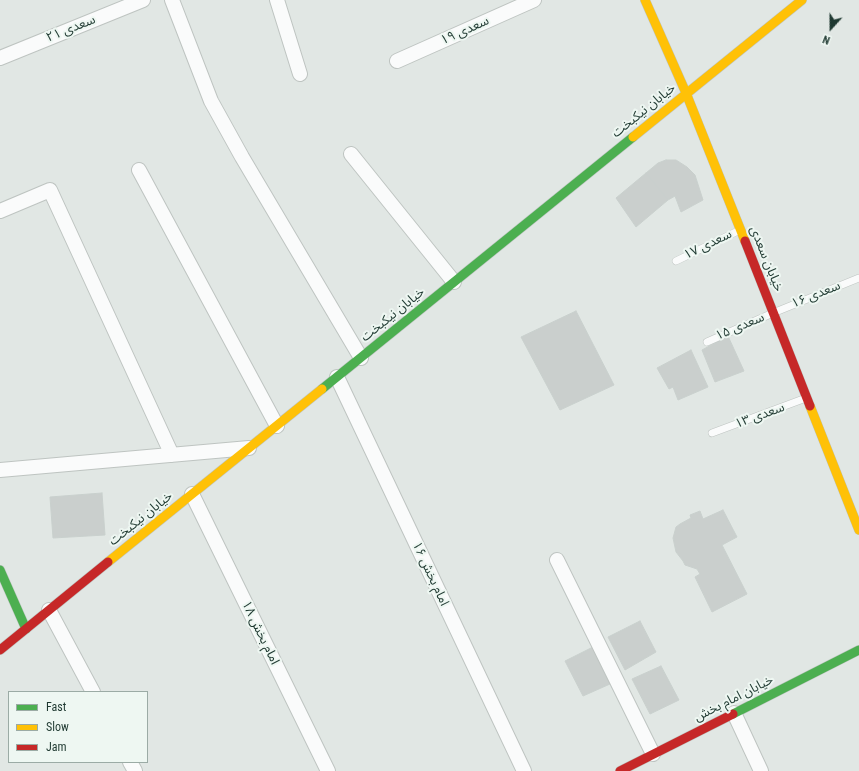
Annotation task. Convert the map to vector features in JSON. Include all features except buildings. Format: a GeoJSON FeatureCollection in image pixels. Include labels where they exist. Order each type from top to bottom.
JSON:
{"type":"FeatureCollection","features":[{"type":"Feature","properties":{"kind":"street","name":"سعدی ۲۱"},"geometry":{"type":"LineString","coordinates":[[0,58],[143,0]]}},
{"type":"Feature","properties":{"kind":"street"},"geometry":{"type":"LineString","coordinates":[[172,0],[211,101],[242,157],[361,358]]}},
{"type":"Feature","properties":{"kind":"street"},"geometry":{"type":"LineString","coordinates":[[277,0],[300,74]]}},
{"type":"Feature","properties":{"kind":"street","name":"سعدی ۱۹"},"geometry":{"type":"LineString","coordinates":[[397,62],[534,0]]}},
{"type":"Feature","properties":{"kind":"street","name":"خیابان سعدی"},"geometry":{"type":"LineString","coordinates":[[645,0],[686,93],[859,530]]}},
{"type":"Feature","properties":{"kind":"street","name":"خیابان نیکبخت"},"geometry":{"type":"LineString","coordinates":[[0,650],[802,0]]}},
{"type":"Feature","properties":{"kind":"street"},"geometry":{"type":"LineString","coordinates":[[351,154],[454,282]]}},
{"type":"Feature","properties":{"kind":"street"},"geometry":{"type":"LineString","coordinates":[[139,170],[277,426]]}},
{"type":"Feature","properties":{"kind":"street"},"geometry":{"type":"LineString","coordinates":[[0,211],[50,190],[172,455]]}},
{"type":"Feature","properties":{"kind":"street","name":"امام بخش ۱۶"},"geometry":{"type":"LineString","coordinates":[[337,377],[524,771]]}},
{"type":"Feature","properties":{"kind":"street"},"geometry":{"type":"LineString","coordinates":[[0,470],[249,448]]}},
{"type":"Feature","properties":{"kind":"street","name":"امام بخش ۱۸"},"geometry":{"type":"LineString","coordinates":[[192,494],[328,771]]}},
{"type":"Feature","properties":{"kind":"street"},"geometry":{"type":"LineString","coordinates":[[557,560],[653,754]]}},
{"type":"Feature","properties":{"kind":"street"},"geometry":{"type":"LineString","coordinates":[[0,570],[26,629]]}},
{"type":"Feature","properties":{"kind":"street"},"geometry":{"type":"LineString","coordinates":[[49,610],[92,691]]}},
{"type":"Feature","properties":{"kind":"street","name":"خیابان امام بخش"},"geometry":{"type":"LineString","coordinates":[[620,771],[859,650]]}},
{"type":"Feature","properties":{"kind":"street"},"geometry":{"type":"LineString","coordinates":[[734,713],[762,771]]}},
{"type":"Feature","properties":{"kind":"lane","name":"سعدی ۱۷"},"geometry":{"type":"LineString","coordinates":[[676,261],[740,230]]}},
{"type":"Feature","properties":{"kind":"lane","name":"سعدی ۱۶"},"geometry":{"type":"LineString","coordinates":[[773,313],[859,278]]}},
{"type":"Feature","properties":{"kind":"lane","name":"سعدی ۱۵"},"geometry":{"type":"LineString","coordinates":[[707,342],[773,313]]}},
{"type":"Feature","properties":{"kind":"lane","name":"سعدی ۱۳"},"geometry":{"type":"LineString","coordinates":[[712,433],[807,398]]}},
{"type":"Feature","properties":{"kind":"traffic: fast"},"geometry":{"type":"LineString","coordinates":[[322,389],[633,137]]}},
{"type":"Feature","properties":{"kind":"traffic: fast"},"geometry":{"type":"LineString","coordinates":[[0,570],[26,629]]}},
{"type":"Feature","properties":{"kind":"traffic: fast"},"geometry":{"type":"LineString","coordinates":[[733,714],[859,650]]}},
{"type":"Feature","properties":{"kind":"traffic: slow"},"geometry":{"type":"LineString","coordinates":[[645,0],[686,93],[745,241]]}},
{"type":"Feature","properties":{"kind":"traffic: slow"},"geometry":{"type":"LineString","coordinates":[[633,137],[802,0]]}},
{"type":"Feature","properties":{"kind":"traffic: slow"},"geometry":{"type":"LineString","coordinates":[[108,562],[322,389]]}},
{"type":"Feature","properties":{"kind":"traffic: slow"},"geometry":{"type":"LineString","coordinates":[[810,406],[859,530]]}},
{"type":"Feature","properties":{"kind":"traffic: jam"},"geometry":{"type":"LineString","coordinates":[[745,241],[810,406]]}},
{"type":"Feature","properties":{"kind":"traffic: jam"},"geometry":{"type":"LineString","coordinates":[[0,650],[108,562]]}},
{"type":"Feature","properties":{"kind":"traffic: jam"},"geometry":{"type":"LineString","coordinates":[[620,771],[733,714]]}}]}
